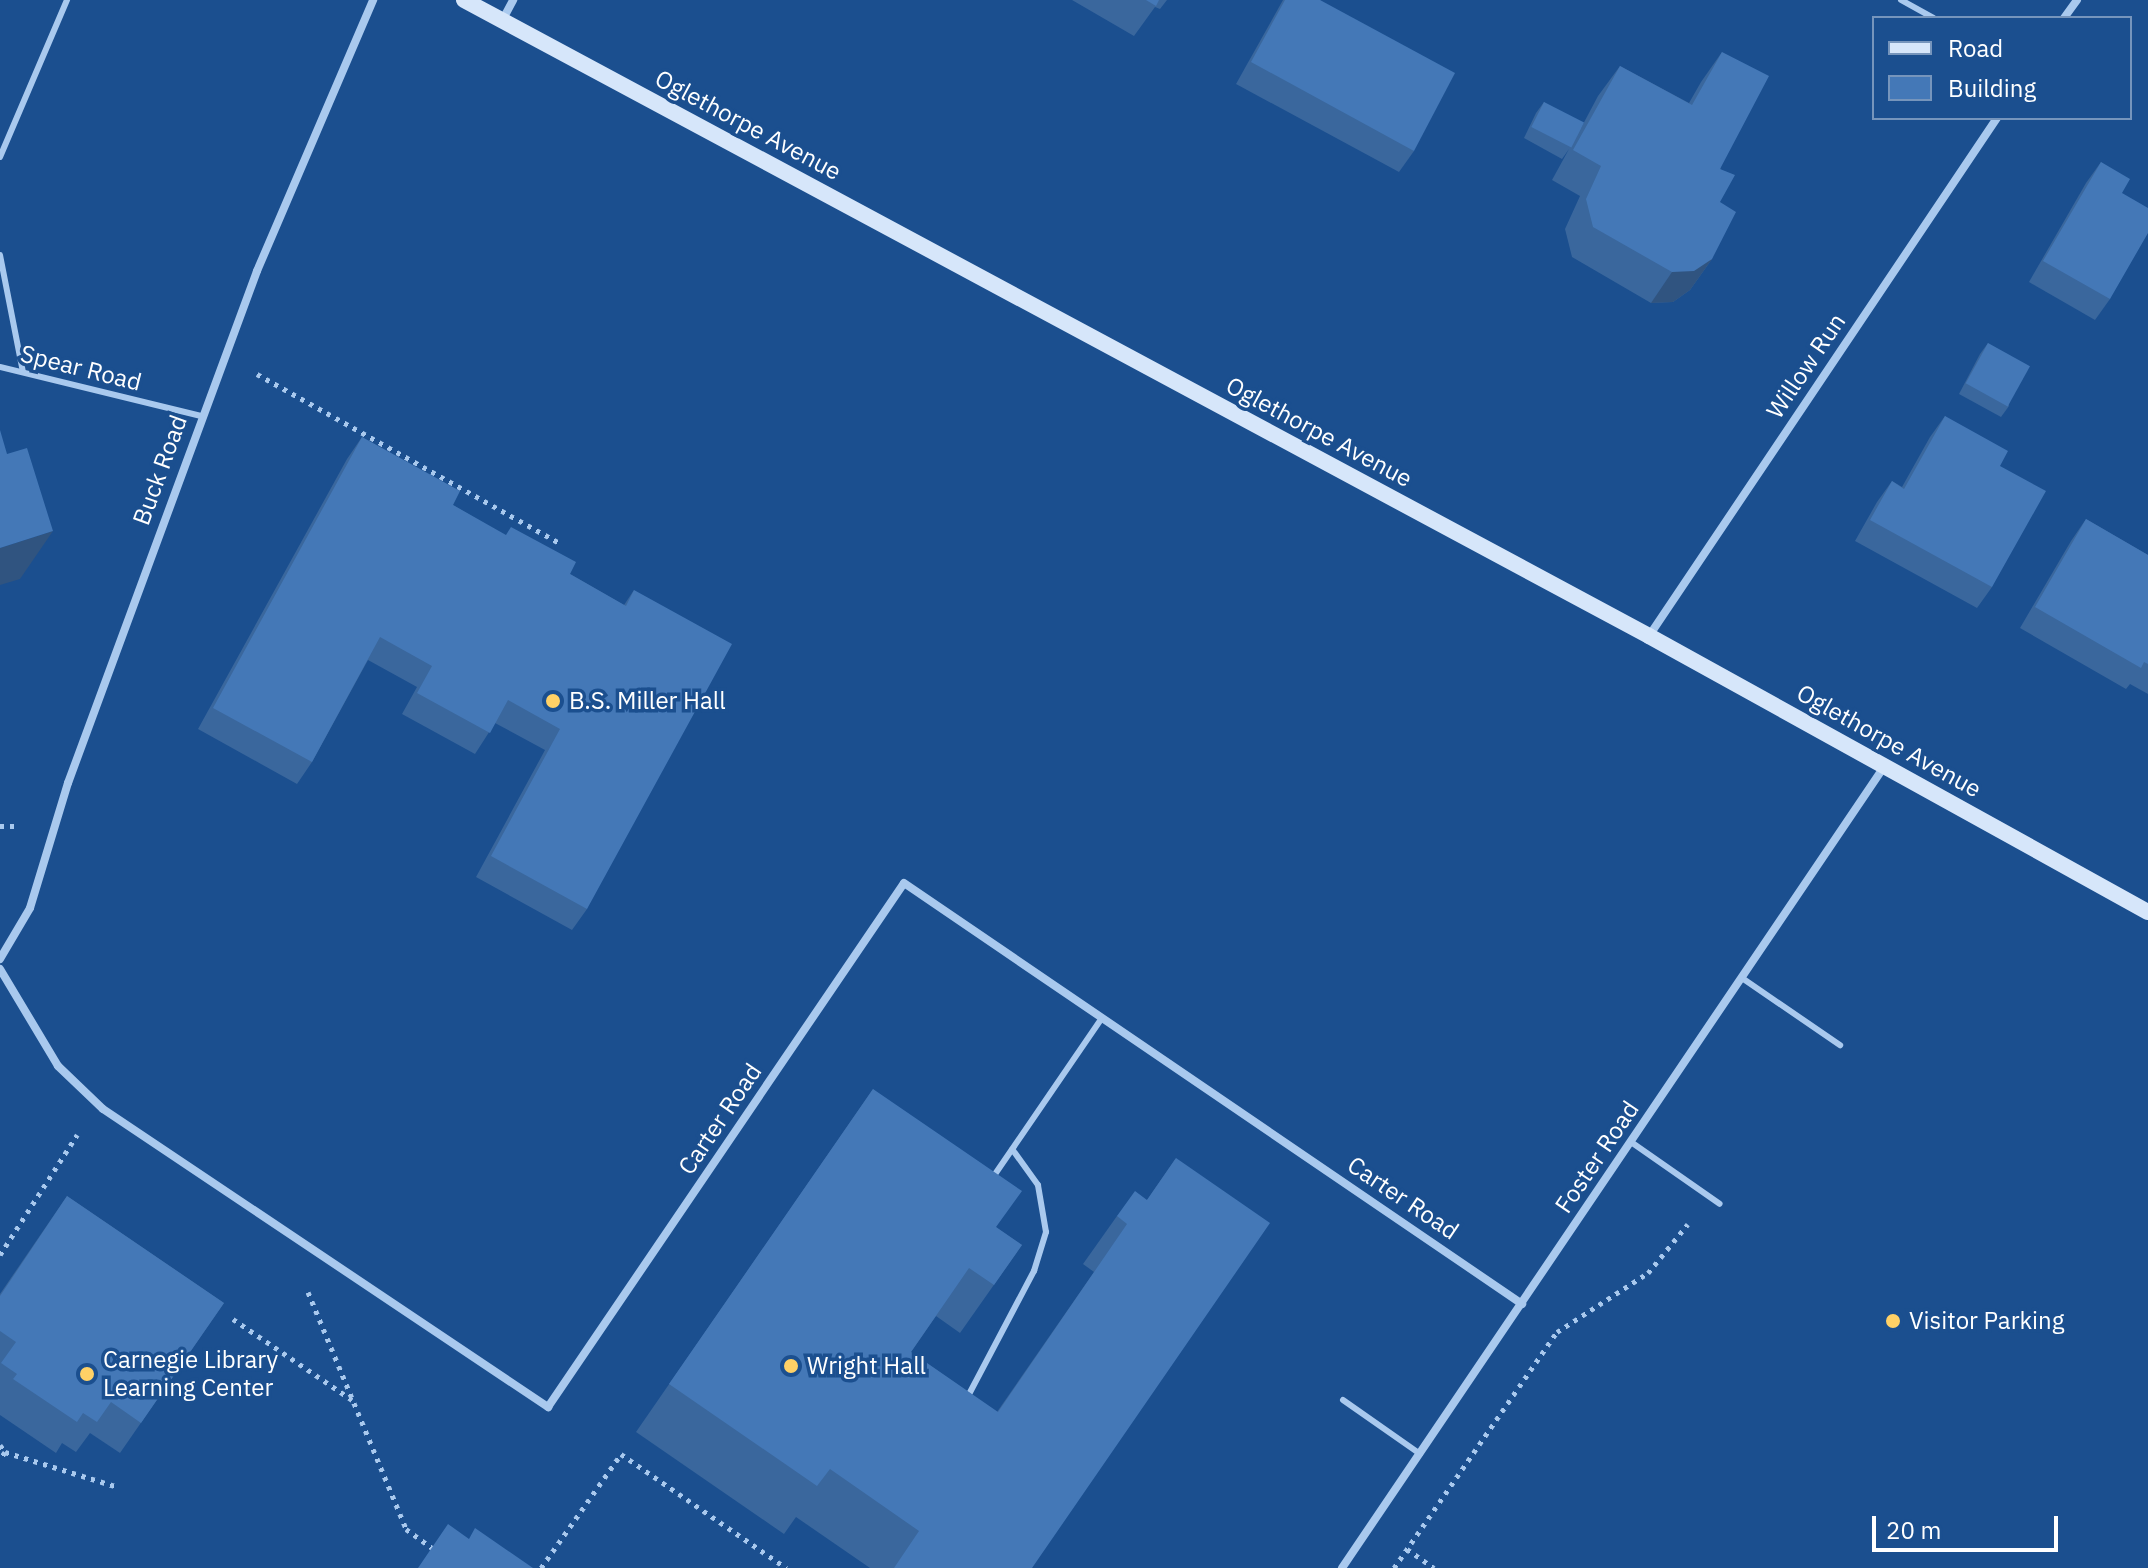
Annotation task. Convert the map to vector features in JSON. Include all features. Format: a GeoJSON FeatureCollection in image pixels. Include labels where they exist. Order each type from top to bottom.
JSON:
{"type":"FeatureCollection","features":[{"type":"Feature","properties":{"kind":"main road","name":"Oglethorpe Avenue"},"geometry":{"type":"LineString","coordinates":[[464,0],[1649,636],[2148,912]]}},
{"type":"Feature","properties":{"kind":"street","name":"Buck Road"},"geometry":{"type":"LineString","coordinates":[[0,959],[30,908],[68,783],[201,416],[373,0]]}},
{"type":"Feature","properties":{"kind":"street"},"geometry":{"type":"LineString","coordinates":[[502,21],[513,0]]}},
{"type":"Feature","properties":{"kind":"street","name":"Willow Run"},"geometry":{"type":"LineString","coordinates":[[1649,636],[1996,120]]}},
{"type":"Feature","properties":{"kind":"street","name":"Foster Road"},"geometry":{"type":"LineString","coordinates":[[1342,1568],[1884,767]]}},
{"type":"Feature","properties":{"kind":"street","name":"Carter Road"},"geometry":{"type":"LineString","coordinates":[[0,969],[58,1066],[103,1109],[548,1407],[904,883],[1522,1304]]}},
{"type":"Feature","properties":{"kind":"lane"},"geometry":{"type":"LineString","coordinates":[[0,157],[67,0]]}},
{"type":"Feature","properties":{"kind":"lane"},"geometry":{"type":"LineString","coordinates":[[1901,0],[1929,16]]}},
{"type":"Feature","properties":{"kind":"lane"},"geometry":{"type":"LineString","coordinates":[[0,255],[23,372]]}},
{"type":"Feature","properties":{"kind":"lane","name":"Spear Road"},"geometry":{"type":"LineString","coordinates":[[0,367],[201,416]]}},
{"type":"Feature","properties":{"kind":"lane"},"geometry":{"type":"LineString","coordinates":[[1742,978],[1840,1045]]}},
{"type":"Feature","properties":{"kind":"lane"},"geometry":{"type":"LineString","coordinates":[[987,1186],[1102,1018]]}},
{"type":"Feature","properties":{"kind":"lane"},"geometry":{"type":"LineString","coordinates":[[1631,1142],[1720,1204]]}},
{"type":"Feature","properties":{"kind":"lane"},"geometry":{"type":"LineString","coordinates":[[964,1404],[1044,1241],[1046,1214],[1038,1185],[1012,1149]]}},
{"type":"Feature","properties":{"kind":"lane"},"geometry":{"type":"LineString","coordinates":[[1343,1400],[1420,1454]]}},
{"type":"Feature","properties":{"kind":"path"},"geometry":{"type":"LineString","coordinates":[[259,376],[560,543]]}},
{"type":"Feature","properties":{"kind":"path"},"geometry":{"type":"LineString","coordinates":[[0,826],[18,826]]}},
{"type":"Feature","properties":{"kind":"path"},"geometry":{"type":"LineString","coordinates":[[0,1255],[79,1132]]}},
{"type":"Feature","properties":{"kind":"path"},"geometry":{"type":"LineString","coordinates":[[1394,1568],[1557,1332],[1648,1273],[1688,1225]]}},
{"type":"Feature","properties":{"kind":"path"},"geometry":{"type":"LineString","coordinates":[[304,1243],[296,1261],[406,1529],[449,1560]]}},
{"type":"Feature","properties":{"kind":"path"},"geometry":{"type":"LineString","coordinates":[[233,1319],[352,1401]]}},
{"type":"Feature","properties":{"kind":"path"},"geometry":{"type":"LineString","coordinates":[[0,1445],[5,1452],[115,1486]]}},
{"type":"Feature","properties":{"kind":"path"},"geometry":{"type":"LineString","coordinates":[[0,1459],[5,1452]]}},
{"type":"Feature","properties":{"kind":"path"},"geometry":{"type":"LineString","coordinates":[[541,1568],[621,1454],[786,1568]]}},
{"type":"Feature","properties":{"kind":"path"},"geometry":{"type":"LineString","coordinates":[[1407,1549],[1434,1568]]}},
{"type":"Feature","properties":{"kind":"building"},"geometry":{"type":"Polygon","coordinates":[[[1285,0],[1320,0],[1455,73],[1414,151],[1251,62],[1285,0]]]}},
{"type":"Feature","properties":{"kind":"building"},"geometry":{"type":"Polygon","coordinates":[[[1722,52],[1769,76],[1720,169],[1735,175],[1720,202],[1736,212],[1712,259],[1694,271],[1672,272],[1593,227],[1586,199],[1601,166],[1573,150],[1620,66],[1692,105],[1722,52]]]}},
{"type":"Feature","properties":{"kind":"building"},"geometry":{"type":"Polygon","coordinates":[[[1544,102],[1584,122],[1571,147],[1531,127],[1544,102]]]}},
{"type":"Feature","properties":{"kind":"building"},"geometry":{"type":"Polygon","coordinates":[[[2101,162],[2130,179],[2122,193],[2148,208],[2148,233],[2110,299],[2043,261],[2101,162]]]}},
{"type":"Feature","properties":{"kind":"building"},"geometry":{"type":"Polygon","coordinates":[[[1988,343],[2030,366],[2008,407],[1966,383],[1988,343]]]}},
{"type":"Feature","properties":{"kind":"building"},"geometry":{"type":"Polygon","coordinates":[[[1945,416],[2008,451],[2000,466],[2046,491],[1992,587],[1870,520],[1892,481],[1904,489],[1945,416]]]}},
{"type":"Feature","properties":{"kind":"building"},"geometry":{"type":"Polygon","coordinates":[[[0,430],[7,454],[27,448],[53,531],[0,548],[0,430]]]}},
{"type":"Feature","properties":{"kind":"building","name":"B.S. Miller Hall"},"geometry":{"type":"Polygon","coordinates":[[[362,437],[460,491],[453,505],[506,535],[511,527],[576,562],[570,574],[626,606],[634,590],[732,644],[587,909],[491,856],[560,729],[508,700],[490,733],[417,693],[432,666],[380,637],[312,762],[213,708],[362,437]]]}},
{"type":"Feature","properties":{"kind":"building"},"geometry":{"type":"Polygon","coordinates":[[[2086,519],[2148,555],[2148,664],[2144,662],[2141,668],[2035,607],[2086,519]]]}},
{"type":"Feature","properties":{"kind":"building","name":"Wright Hall"},"geometry":{"type":"Polygon","coordinates":[[[873,1089],[1022,1191],[996,1227],[1022,1245],[994,1285],[969,1268],[911,1352],[998,1412],[1127,1224],[1117,1216],[1135,1191],[1147,1200],[1176,1158],[1270,1223],[1032,1568],[894,1568],[919,1531],[830,1469],[817,1486],[669,1384],[873,1089]]]}},
{"type":"Feature","properties":{"kind":"building","name":"Carnegie Library Learning Center"},"geometry":{"type":"Polygon","coordinates":[[[67,1196],[224,1303],[141,1423],[111,1402],[97,1422],[83,1413],[77,1422],[13,1379],[17,1374],[1,1363],[16,1342],[0,1331],[0,1296],[67,1196]]]}},
{"type":"Feature","properties":{"kind":"building"},"geometry":{"type":"Polygon","coordinates":[[[448,1524],[469,1539],[475,1528],[533,1568],[418,1568],[448,1524]]]}},
{"type":"Feature","properties":{"kind":"place","name":"B.S. Miller Hall"},"geometry":{"type":"Point","coordinates":[553,701]}},
{"type":"Feature","properties":{"kind":"place","name":"Visitor Parking"},"geometry":{"type":"Point","coordinates":[1893,1321]}},
{"type":"Feature","properties":{"kind":"place","name":"Wright Hall"},"geometry":{"type":"Point","coordinates":[791,1366]}},
{"type":"Feature","properties":{"kind":"place","name":"Carnegie Library Learning Center"},"geometry":{"type":"Point","coordinates":[87,1374]}}]}
